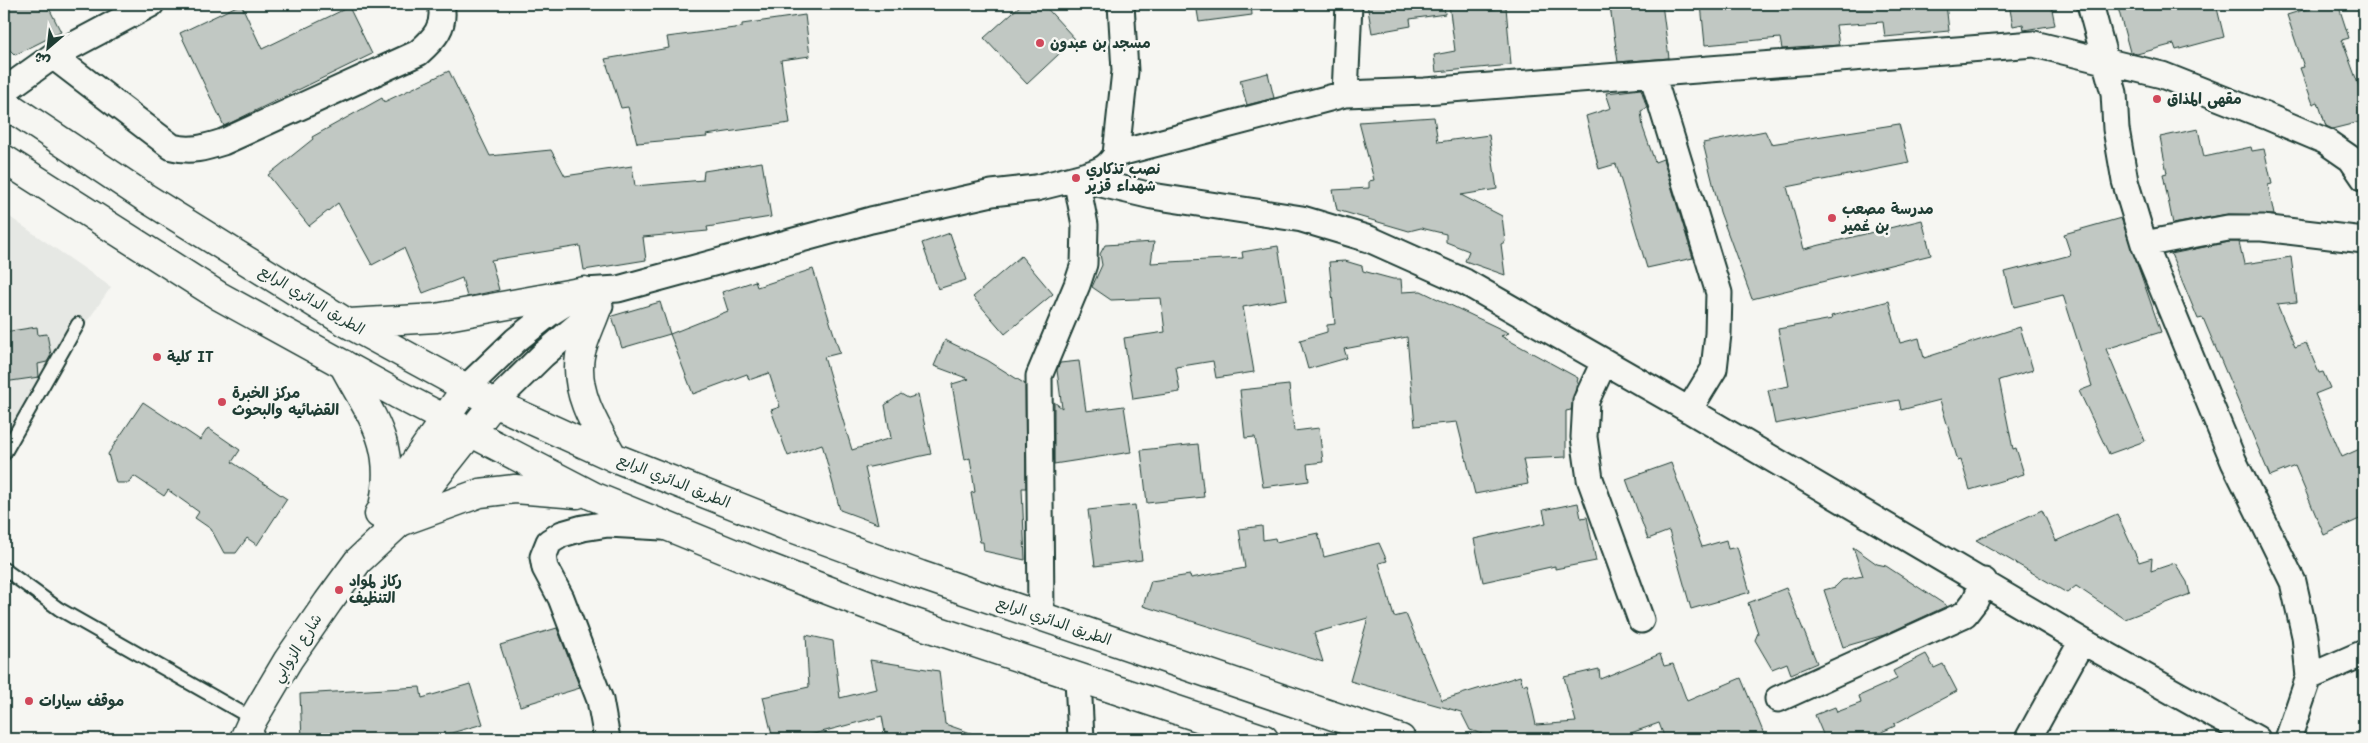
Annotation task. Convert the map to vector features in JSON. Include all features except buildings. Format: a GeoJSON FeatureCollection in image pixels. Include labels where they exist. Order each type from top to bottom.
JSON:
{"type":"FeatureCollection","features":[{"type":"Feature","properties":{"kind":"main road","name":"الطريق الدائري الرابع"},"geometry":{"type":"LineString","coordinates":[[4,103],[146,198],[347,323],[494,403],[613,457],[784,525],[1041,616],[1401,739]]}},
{"type":"Feature","properties":{"kind":"main road"},"geometry":{"type":"LineString","coordinates":[[4,159],[219,296],[446,420],[592,496],[906,620],[1078,679],[1264,739]]}},
{"type":"Feature","properties":{"kind":"main road"},"geometry":{"type":"LineString","coordinates":[[347,323],[436,318],[591,299],[580,356],[580,388],[593,422],[613,457]]}},
{"type":"Feature","properties":{"kind":"main road"},"geometry":{"type":"LineString","coordinates":[[343,364],[381,432],[387,467],[391,514]]}},
{"type":"Feature","properties":{"kind":"main road"},"geometry":{"type":"LineString","coordinates":[[391,514],[466,388]]}},
{"type":"Feature","properties":{"kind":"main road"},"geometry":{"type":"LineString","coordinates":[[391,514],[472,433],[494,403]]}},
{"type":"Feature","properties":{"kind":"main road"},"geometry":{"type":"LineString","coordinates":[[391,514],[480,493],[515,489],[592,496]]}},
{"type":"Feature","properties":{"kind":"main road","name":"شارع الزوابي"},"geometry":{"type":"LineString","coordinates":[[248,729],[288,660],[391,514]]}},
{"type":"Feature","properties":{"kind":"street"},"geometry":{"type":"LineString","coordinates":[[4,91],[53,56],[151,4]]}},
{"type":"Feature","properties":{"kind":"street"},"geometry":{"type":"LineString","coordinates":[[53,56],[172,147],[184,150],[200,150],[223,142],[418,53],[433,40],[442,26],[441,4]]}},
{"type":"Feature","properties":{"kind":"street"},"geometry":{"type":"LineString","coordinates":[[466,388],[516,340],[550,312],[618,289],[871,220],[992,193],[1036,188],[1102,171],[1111,163],[1116,154],[1125,71],[1121,4]]}},
{"type":"Feature","properties":{"kind":"street"},"geometry":{"type":"LineString","coordinates":[[1345,94],[1349,4]]}},
{"type":"Feature","properties":{"kind":"street"},"geometry":{"type":"LineString","coordinates":[[2090,4],[2114,93],[2116,129],[2126,182],[2144,244],[2234,462],[2293,582],[2305,636],[2309,677],[2288,739]]}},
{"type":"Feature","properties":{"kind":"street"},"geometry":{"type":"LineString","coordinates":[[1116,154],[1345,94],[1424,91],[1652,74],[1754,64],[1851,59],[2034,44],[2162,75],[2325,141],[2351,159],[2364,178]]}},
{"type":"Feature","properties":{"kind":"street"},"geometry":{"type":"LineString","coordinates":[[1652,74],[1719,293],[1718,334],[1714,369],[1689,410]]}},
{"type":"Feature","properties":{"kind":"street"},"geometry":{"type":"LineString","coordinates":[[1076,178],[1152,196],[1302,219],[1369,239],[1465,282],[1689,410],[2082,641],[2258,739]]}},
{"type":"Feature","properties":{"kind":"street"},"geometry":{"type":"LineString","coordinates":[[1041,616],[1039,376],[1084,264],[1085,225],[1076,178]]}},
{"type":"Feature","properties":{"kind":"street"},"geometry":{"type":"LineString","coordinates":[[2144,244],[2228,228],[2262,228],[2364,240]]}},
{"type":"Feature","properties":{"kind":"street"},"geometry":{"type":"LineString","coordinates":[[494,403],[543,354],[591,299]]}},
{"type":"Feature","properties":{"kind":"street"},"geometry":{"type":"LineString","coordinates":[[1604,362],[1586,400],[1584,437],[1590,478],[1641,620]]}},
{"type":"Feature","properties":{"kind":"street"},"geometry":{"type":"LineString","coordinates":[[607,739],[600,700],[561,598],[545,568],[543,557],[549,542],[562,534],[583,528],[608,524],[667,527]]}},
{"type":"Feature","properties":{"kind":"street"},"geometry":{"type":"LineString","coordinates":[[1778,699],[1965,614],[1975,601],[1984,582]]}},
{"type":"Feature","properties":{"kind":"street"},"geometry":{"type":"LineString","coordinates":[[2028,739],[2082,641]]}},
{"type":"Feature","properties":{"kind":"street"},"geometry":{"type":"LineString","coordinates":[[2309,677],[2364,653]]}},
{"type":"Feature","properties":{"kind":"street"},"geometry":{"type":"LineString","coordinates":[[1078,679],[1081,739]]}},
{"type":"Feature","properties":{"kind":"lane"},"geometry":{"type":"LineString","coordinates":[[4,454],[78,324]]}},
{"type":"Feature","properties":{"kind":"lane"},"geometry":{"type":"LineString","coordinates":[[4,569],[59,609],[248,729]]}},
{"type":"Feature","properties":{"kind":"shaded area"},"geometry":{"type":"Polygon","coordinates":[[[4,213],[111,287],[4,442],[4,213]]]}},
{"type":"Feature","properties":{"kind":"place","name":"مسجد بن عبدون"},"geometry":{"type":"Point","coordinates":[1040,43]}},
{"type":"Feature","properties":{"kind":"place","name":"مقهى المذاق"},"geometry":{"type":"Point","coordinates":[2157,99]}},
{"type":"Feature","properties":{"kind":"place","name":"نصب تذكاري شهداء قزير"},"geometry":{"type":"Point","coordinates":[1076,178]}},
{"type":"Feature","properties":{"kind":"place","name":"مدرسة مصعب بن عُمير"},"geometry":{"type":"Point","coordinates":[1832,218]}},
{"type":"Feature","properties":{"kind":"place","name":"كلية IT"},"geometry":{"type":"Point","coordinates":[157,357]}},
{"type":"Feature","properties":{"kind":"place","name":"مركز الخبرة القضائيه والبحوث"},"geometry":{"type":"Point","coordinates":[222,402]}},
{"type":"Feature","properties":{"kind":"place","name":"ركاز لمواد التنظيف"},"geometry":{"type":"Point","coordinates":[339,590]}},
{"type":"Feature","properties":{"kind":"place","name":"موقف سيارات"},"geometry":{"type":"Point","coordinates":[29,701]}}]}
